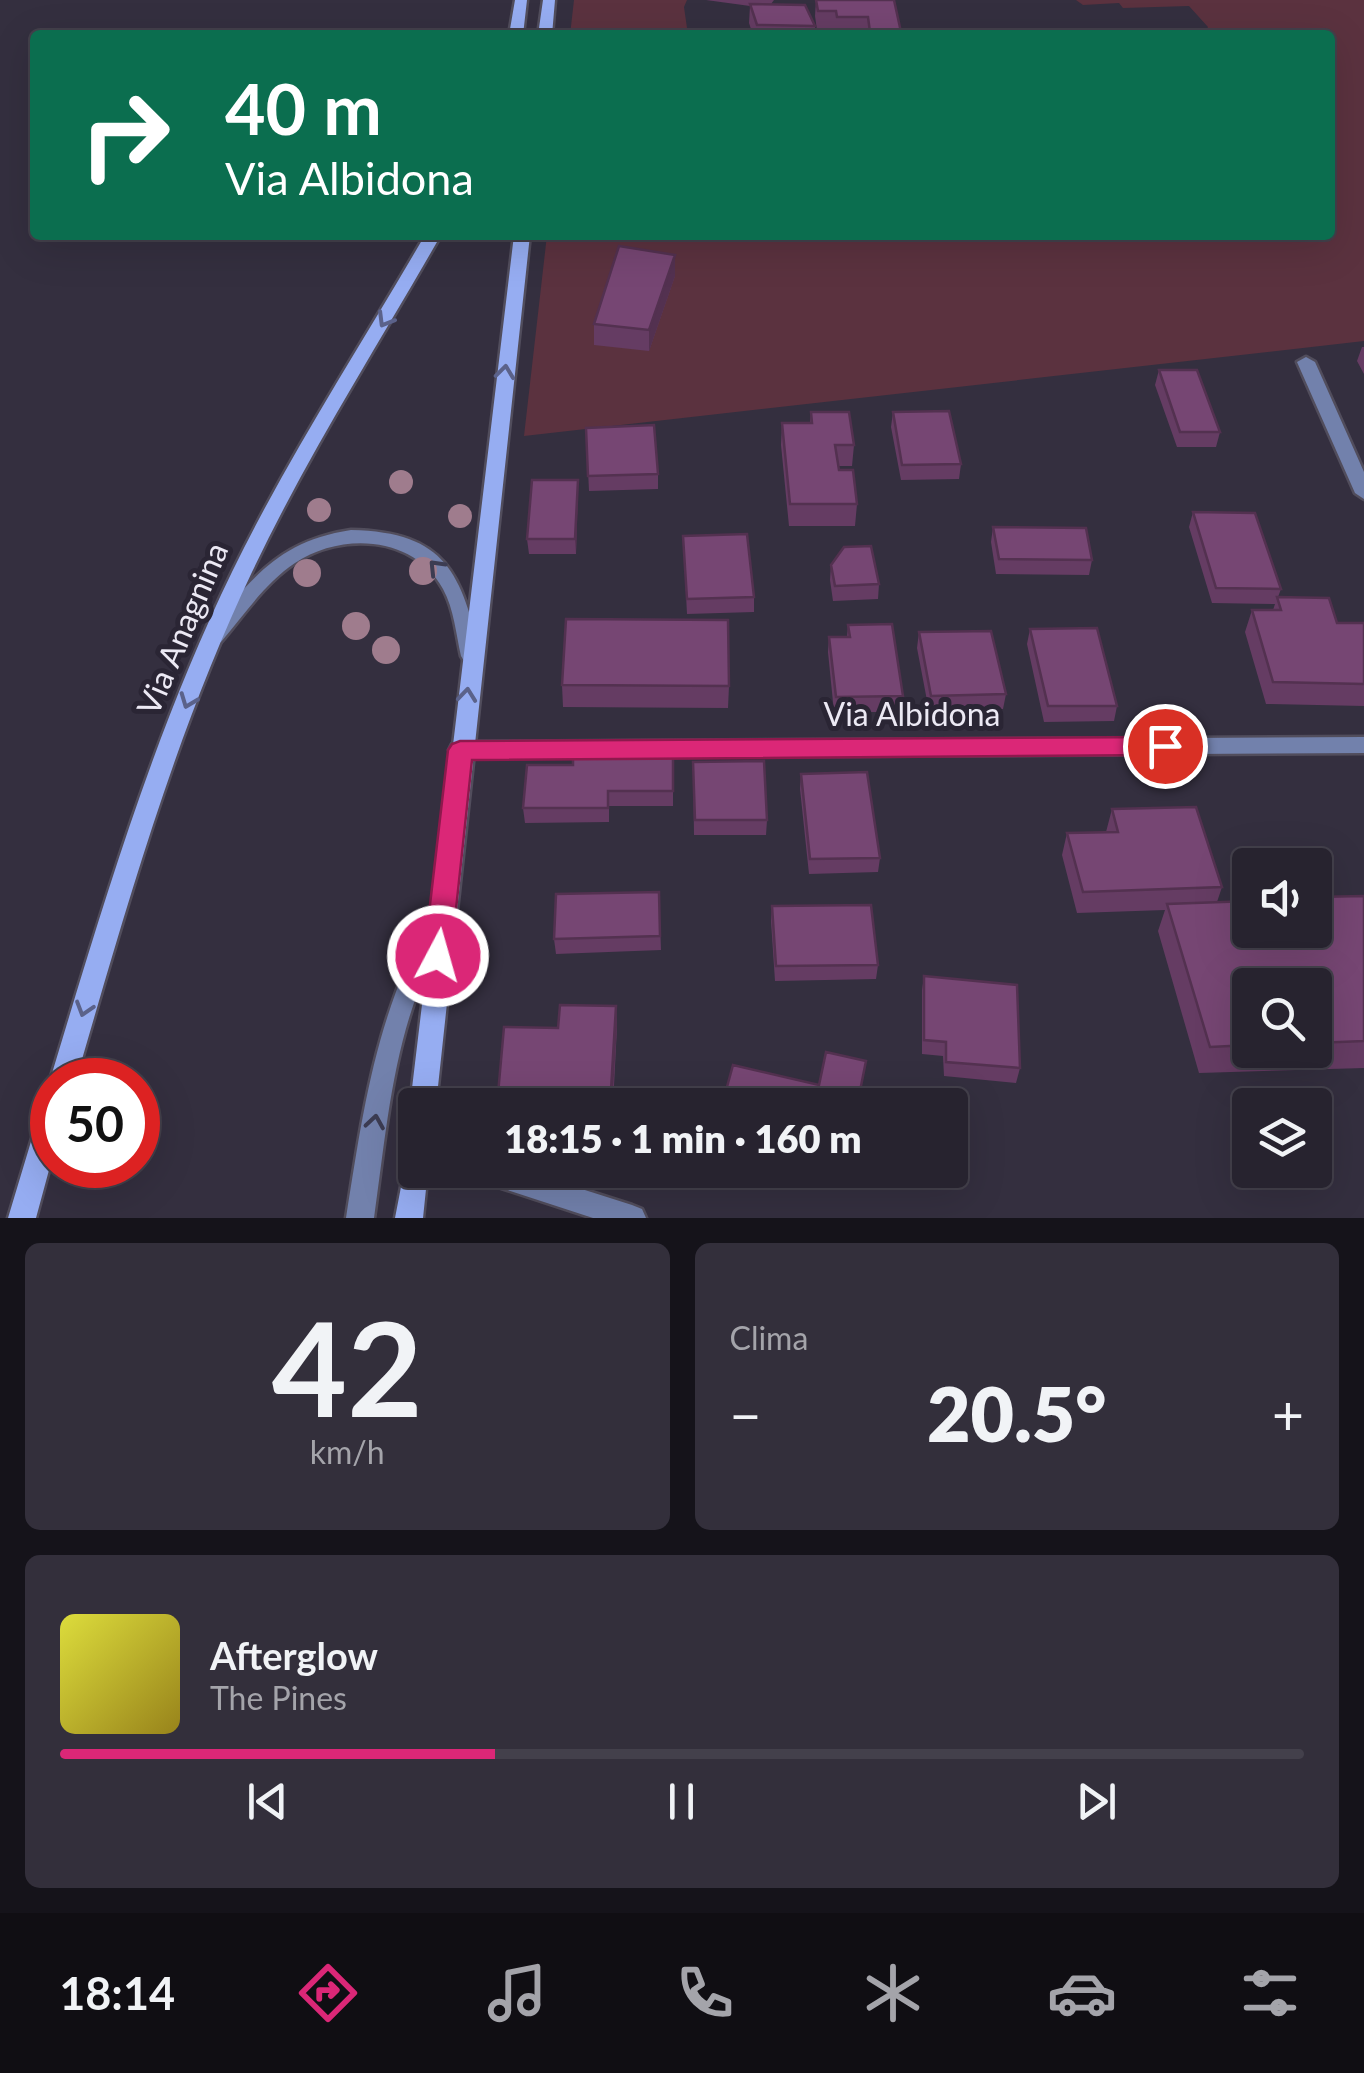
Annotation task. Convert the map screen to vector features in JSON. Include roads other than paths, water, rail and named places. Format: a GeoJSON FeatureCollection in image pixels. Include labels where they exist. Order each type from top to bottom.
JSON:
{"type":"FeatureCollection","features":[{"type":"Feature","properties":{"kind":"main road"},"geometry":{"type":"LineString","coordinates":[[517,30],[521,0]]}},
{"type":"Feature","properties":{"kind":"main road"},"geometry":{"type":"LineString","coordinates":[[546,30],[550,0]]}},
{"type":"Feature","properties":{"kind":"main road","name":"Via Anagnina"},"geometry":{"type":"LineString","coordinates":[[70,1058],[128,868],[212,640],[242,572],[302,460],[430,240]]}},
{"type":"Feature","properties":{"kind":"main road"},"geometry":{"type":"LineString","coordinates":[[425,1088],[460,750],[521,240]]}},
{"type":"Feature","properties":{"kind":"main road"},"geometry":{"type":"LineString","coordinates":[[22,1218],[31,1188]]}},
{"type":"Feature","properties":{"kind":"main road"},"geometry":{"type":"LineString","coordinates":[[409,1218],[413,1188]]}},
{"type":"Feature","properties":{"kind":"street"},"geometry":{"type":"LineString","coordinates":[[1306,362],[1364,493]]}},
{"type":"Feature","properties":{"kind":"street"},"geometry":{"type":"LineString","coordinates":[[212,640],[290,557],[320,543],[364,536],[409,546],[440,568],[456,596],[471,656]]}},
{"type":"Feature","properties":{"kind":"street","name":"Via Albidona"},"geometry":{"type":"LineString","coordinates":[[460,750],[1364,745]]}},
{"type":"Feature","properties":{"kind":"street"},"geometry":{"type":"LineString","coordinates":[[360,1218],[392,1026],[416,958],[442,919]]}},
{"type":"Feature","properties":{"kind":"street"},"geometry":{"type":"LineString","coordinates":[[539,1188],[632,1218]]}}]}
